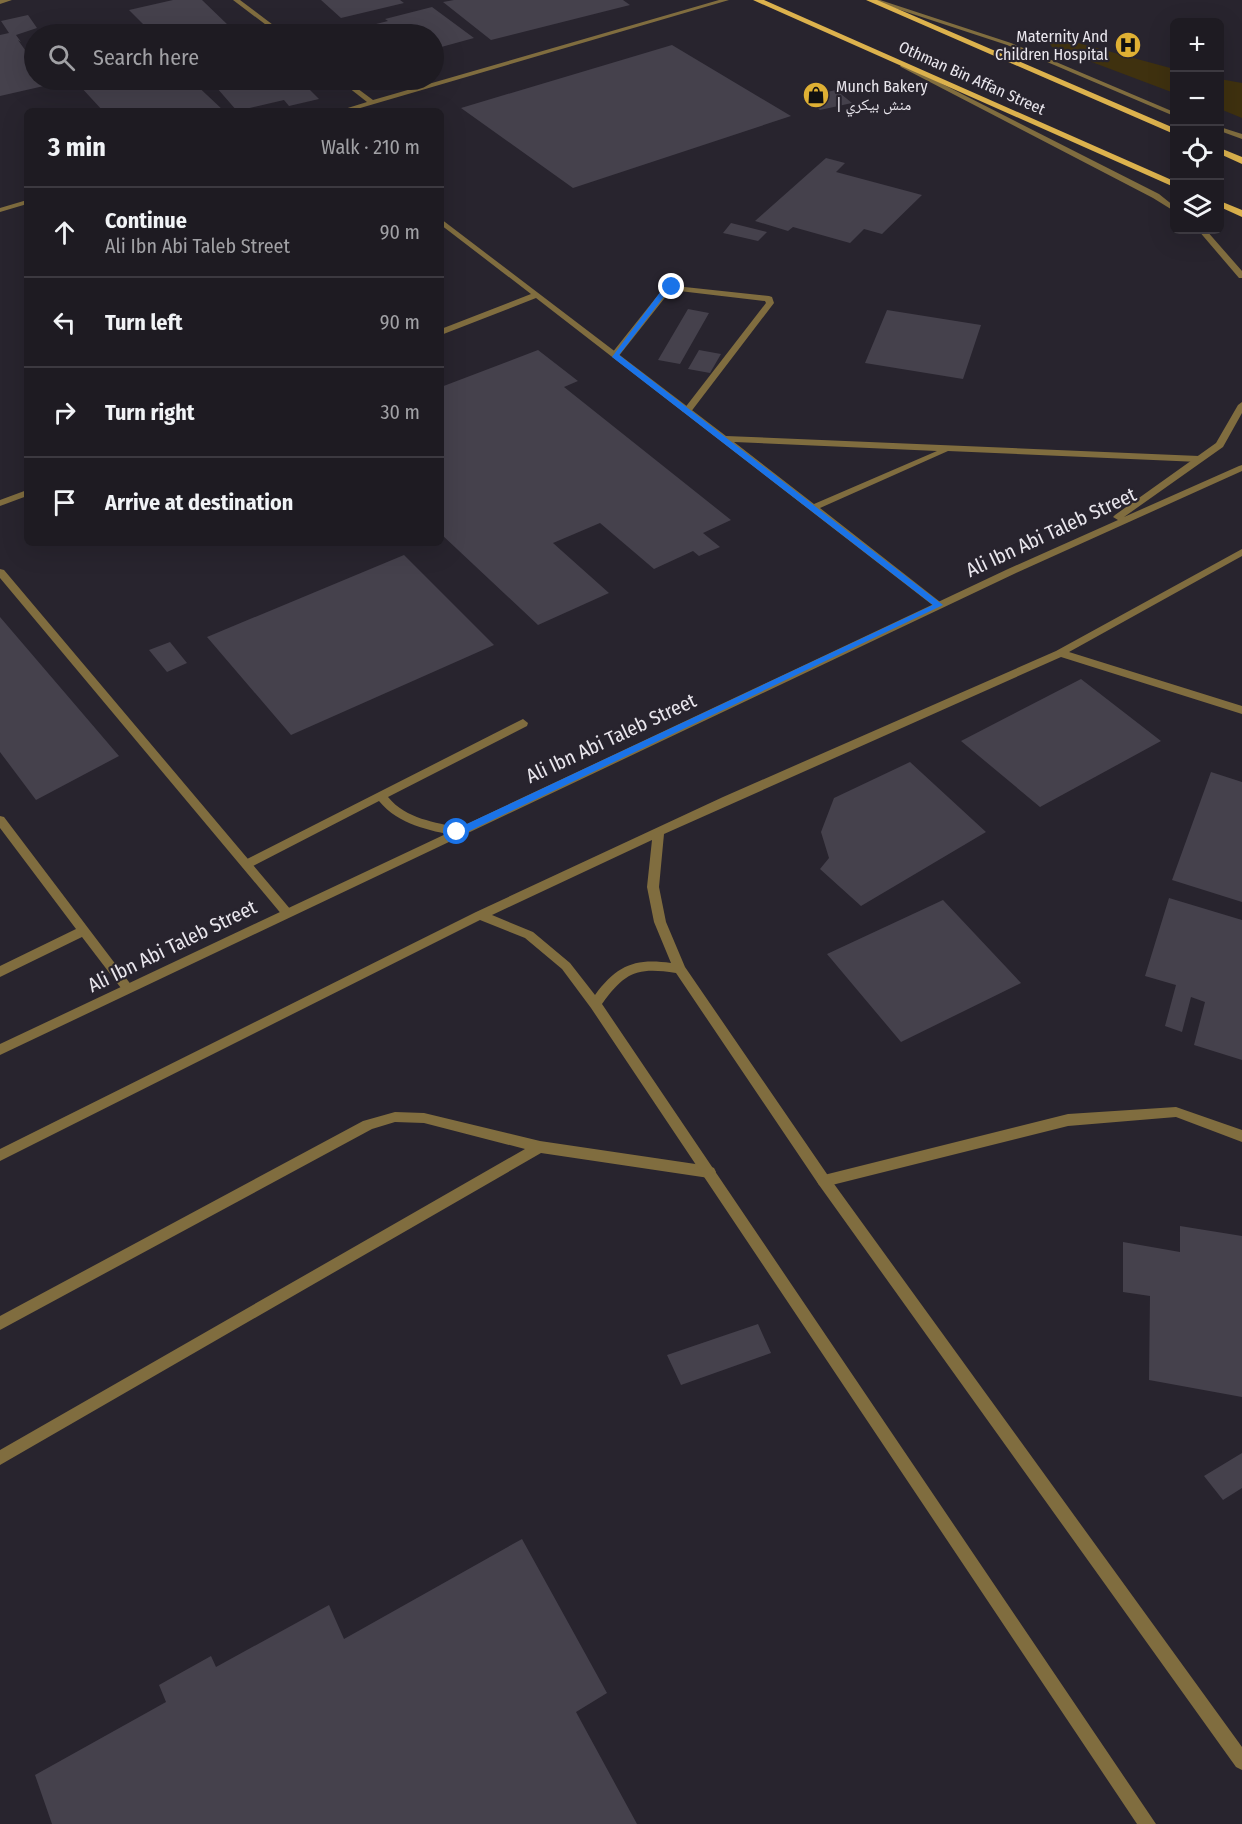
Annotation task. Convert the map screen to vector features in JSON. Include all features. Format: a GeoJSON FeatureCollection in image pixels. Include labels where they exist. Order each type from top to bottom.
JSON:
{"type":"FeatureCollection","features":[{"type":"Feature","properties":{"kind":"main road","name":"Othman Bin Affan Street"},"geometry":{"type":"LineString","coordinates":[[757,0],[1170,182]]}},
{"type":"Feature","properties":{"kind":"main road","name":"Othman Bin Affan Street"},"geometry":{"type":"LineString","coordinates":[[872,0],[1170,129]]}},
{"type":"Feature","properties":{"kind":"main road"},"geometry":{"type":"LineString","coordinates":[[1224,153],[1242,161]]}},
{"type":"Feature","properties":{"kind":"main road"},"geometry":{"type":"LineString","coordinates":[[1224,206],[1242,214]]}},
{"type":"Feature","properties":{"kind":"street"},"geometry":{"type":"LineString","coordinates":[[0,2],[9,0]]}},
{"type":"Feature","properties":{"kind":"street"},"geometry":{"type":"LineString","coordinates":[[236,0],[268,24]]}},
{"type":"Feature","properties":{"kind":"street"},"geometry":{"type":"LineString","coordinates":[[444,81],[726,0]]}},
{"type":"Feature","properties":{"kind":"street"},"geometry":{"type":"LineString","coordinates":[[757,0],[916,72],[1045,141],[1156,196],[1170,206]]}},
{"type":"Feature","properties":{"kind":"street"},"geometry":{"type":"LineString","coordinates":[[872,0],[1009,44],[1170,112]]}},
{"type":"Feature","properties":{"kind":"street"},"geometry":{"type":"LineString","coordinates":[[356,90],[372,102]]}},
{"type":"Feature","properties":{"kind":"street"},"geometry":{"type":"LineString","coordinates":[[352,108],[414,90]]}},
{"type":"Feature","properties":{"kind":"street"},"geometry":{"type":"LineString","coordinates":[[1224,130],[1242,137]]}},
{"type":"Feature","properties":{"kind":"street"},"geometry":{"type":"LineString","coordinates":[[0,210],[24,203]]}},
{"type":"Feature","properties":{"kind":"street"},"geometry":{"type":"LineString","coordinates":[[444,223],[939,605]]}},
{"type":"Feature","properties":{"kind":"street"},"geometry":{"type":"LineString","coordinates":[[1205,234],[1242,276]]}},
{"type":"Feature","properties":{"kind":"street"},"geometry":{"type":"LineString","coordinates":[[615,356],[669,287],[769,299],[770,303],[687,411]]}},
{"type":"Feature","properties":{"kind":"street"},"geometry":{"type":"LineString","coordinates":[[444,331],[536,295]]}},
{"type":"Feature","properties":{"kind":"street"},"geometry":{"type":"LineString","coordinates":[[1099,531],[1220,445],[1242,405]]}},
{"type":"Feature","properties":{"kind":"street"},"geometry":{"type":"LineString","coordinates":[[724,439],[1199,459]]}},
{"type":"Feature","properties":{"kind":"street"},"geometry":{"type":"LineString","coordinates":[[813,508],[948,449]]}},
{"type":"Feature","properties":{"kind":"street","name":"Ali Ibn Abi Taleb Street"},"geometry":{"type":"LineString","coordinates":[[0,1050],[939,605],[1242,468]]}},
{"type":"Feature","properties":{"kind":"street"},"geometry":{"type":"LineString","coordinates":[[0,503],[24,494]]}},
{"type":"Feature","properties":{"kind":"street"},"geometry":{"type":"LineString","coordinates":[[0,1155],[480,915],[659,831],[1060,653],[1242,552]]}},
{"type":"Feature","properties":{"kind":"street"},"geometry":{"type":"LineString","coordinates":[[0,572],[287,913]]}},
{"type":"Feature","properties":{"kind":"street"},"geometry":{"type":"LineString","coordinates":[[1060,653],[1242,710]]}},
{"type":"Feature","properties":{"kind":"street"},"geometry":{"type":"LineString","coordinates":[[247,864],[523,723]]}},
{"type":"Feature","properties":{"kind":"street"},"geometry":{"type":"LineString","coordinates":[[380,795],[398,815],[414,822],[457,832]]}},
{"type":"Feature","properties":{"kind":"street"},"geometry":{"type":"LineString","coordinates":[[0,820],[6,835],[128,989]]}},
{"type":"Feature","properties":{"kind":"street"},"geometry":{"type":"LineString","coordinates":[[659,831],[653,887],[660,922],[680,969],[824,1181],[1242,1761]]}},
{"type":"Feature","properties":{"kind":"street"},"geometry":{"type":"LineString","coordinates":[[480,915],[529,935],[566,966],[595,1004],[1147,1824]]}},
{"type":"Feature","properties":{"kind":"street"},"geometry":{"type":"LineString","coordinates":[[0,972],[84,931]]}},
{"type":"Feature","properties":{"kind":"street"},"geometry":{"type":"LineString","coordinates":[[595,1004],[613,978],[630,969],[653,964],[680,969]]}},
{"type":"Feature","properties":{"kind":"street"},"geometry":{"type":"LineString","coordinates":[[824,1181],[1068,1120],[1176,1112],[1242,1137]]}},
{"type":"Feature","properties":{"kind":"street"},"geometry":{"type":"LineString","coordinates":[[0,1323],[368,1125],[395,1117],[424,1118],[540,1147],[710,1172]]}},
{"type":"Feature","properties":{"kind":"street"},"geometry":{"type":"LineString","coordinates":[[0,1458],[540,1147]]}},
{"type":"Feature","properties":{"kind":"shaded area"},"geometry":{"type":"Polygon","coordinates":[[[1060,38],[1170,68],[1170,91],[1052,47],[1049,42],[1060,38]]]}},
{"type":"Feature","properties":{"kind":"shaded area"},"geometry":{"type":"Polygon","coordinates":[[[1224,80],[1242,83],[1242,118],[1224,111],[1224,80]]]}},
{"type":"Feature","properties":{"kind":"building"},"geometry":{"type":"Polygon","coordinates":[[[173,0],[202,0],[227,24],[143,24],[129,10],[173,0]]]}},
{"type":"Feature","properties":{"kind":"building"},"geometry":{"type":"Polygon","coordinates":[[[321,0],[400,0],[404,3],[341,18],[321,0]]]}},
{"type":"Feature","properties":{"kind":"building"},"geometry":{"type":"Polygon","coordinates":[[[454,0],[623,0],[630,5],[491,40],[443,2],[454,0]]]}},
{"type":"Feature","properties":{"kind":"building"},"geometry":{"type":"Polygon","coordinates":[[[432,7],[474,38],[444,46],[444,24],[376,24],[388,21],[385,19],[432,7]]]}},
{"type":"Feature","properties":{"kind":"building"},"geometry":{"type":"Polygon","coordinates":[[[28,15],[34,24],[24,24],[24,32],[16,35],[24,48],[24,90],[26,90],[0,96],[0,35],[9,33],[1,21],[28,15]]]}},
{"type":"Feature","properties":{"kind":"building"},"geometry":{"type":"Polygon","coordinates":[[[672,45],[791,116],[573,188],[461,108],[672,45]]]}},
{"type":"Feature","properties":{"kind":"building"},"geometry":{"type":"Polygon","coordinates":[[[84,90],[202,90],[221,108],[100,108],[84,90]]]}},
{"type":"Feature","properties":{"kind":"building"},"geometry":{"type":"Polygon","coordinates":[[[219,90],[310,90],[319,99],[289,106],[284,100],[250,108],[234,108],[219,90]]]}},
{"type":"Feature","properties":{"kind":"building"},"geometry":{"type":"Polygon","coordinates":[[[836,90],[852,103],[820,110],[804,97],[836,90]]]}},
{"type":"Feature","properties":{"kind":"building"},"geometry":{"type":"Polygon","coordinates":[[[826,158],[845,163],[836,172],[922,195],[882,234],[864,229],[850,243],[793,227],[788,231],[755,221],[826,158]]]}},
{"type":"Feature","properties":{"kind":"building"},"geometry":{"type":"Polygon","coordinates":[[[731,223],[767,232],[758,241],[723,233],[731,223]]]}},
{"type":"Feature","properties":{"kind":"building"},"geometry":{"type":"Polygon","coordinates":[[[688,309],[709,313],[680,364],[658,360],[688,309]]]}},
{"type":"Feature","properties":{"kind":"building"},"geometry":{"type":"Polygon","coordinates":[[[887,310],[981,325],[963,379],[865,363],[887,310]]]}},
{"type":"Feature","properties":{"kind":"building"},"geometry":{"type":"Polygon","coordinates":[[[538,350],[578,381],[564,387],[731,520],[703,533],[720,547],[699,556],[693,551],[654,569],[600,523],[553,543],[609,593],[538,625],[444,537],[444,386],[538,350]]]}},
{"type":"Feature","properties":{"kind":"building"},"geometry":{"type":"Polygon","coordinates":[[[699,350],[721,354],[710,373],[688,369],[699,350]]]}},
{"type":"Feature","properties":{"kind":"building"},"geometry":{"type":"Polygon","coordinates":[[[404,555],[494,645],[291,735],[207,637],[404,555]]]}},
{"type":"Feature","properties":{"kind":"building"},"geometry":{"type":"Polygon","coordinates":[[[0,617],[119,756],[36,800],[0,752],[0,617]]]}},
{"type":"Feature","properties":{"kind":"building"},"geometry":{"type":"Polygon","coordinates":[[[170,642],[187,663],[167,672],[149,650],[170,642]]]}},
{"type":"Feature","properties":{"kind":"building"},"geometry":{"type":"Polygon","coordinates":[[[1081,679],[1161,741],[1040,807],[961,741],[1081,679]]]}},
{"type":"Feature","properties":{"kind":"building"},"geometry":{"type":"Polygon","coordinates":[[[910,762],[986,832],[861,906],[820,869],[829,858],[821,832],[834,798],[910,762]]]}},
{"type":"Feature","properties":{"kind":"building"},"geometry":{"type":"Polygon","coordinates":[[[1211,772],[1242,782],[1242,902],[1172,880],[1211,772]]]}},
{"type":"Feature","properties":{"kind":"building"},"geometry":{"type":"Polygon","coordinates":[[[1169,898],[1242,920],[1242,1060],[1194,1045],[1205,1002],[1191,997],[1182,1032],[1165,1026],[1176,985],[1145,976],[1169,898]]]}},
{"type":"Feature","properties":{"kind":"building"},"geometry":{"type":"Polygon","coordinates":[[[943,900],[1021,983],[901,1042],[827,954],[943,900]]]}},
{"type":"Feature","properties":{"kind":"building"},"geometry":{"type":"Polygon","coordinates":[[[1180,1226],[1242,1236],[1242,1397],[1149,1380],[1150,1296],[1123,1292],[1123,1242],[1180,1252],[1180,1226]]]}},
{"type":"Feature","properties":{"kind":"building"},"geometry":{"type":"Polygon","coordinates":[[[758,1324],[771,1353],[681,1385],[667,1355],[758,1324]]]}},
{"type":"Feature","properties":{"kind":"building"},"geometry":{"type":"Polygon","coordinates":[[[1242,1453],[1242,1488],[1223,1500],[1204,1476],[1242,1453]]]}},
{"type":"Feature","properties":{"kind":"building"},"geometry":{"type":"Polygon","coordinates":[[[522,1539],[607,1693],[576,1712],[637,1824],[52,1824],[35,1775],[166,1702],[159,1685],[211,1656],[216,1667],[329,1605],[344,1639],[522,1539]]]}},
{"type":"Feature","properties":{"kind":"place","name":"Maternity And Children Hospital"},"geometry":{"type":"Point","coordinates":[1128,45]}},
{"type":"Feature","properties":{"kind":"place","name":"Munch Bakery | منش بيكري"},"geometry":{"type":"Point","coordinates":[816,95]}},
{"type":"Feature","properties":{"kind":"route"},"geometry":{"type":"LineString","coordinates":[[457,832],[939,605],[615,356],[667,289],[672,287]]}}]}
